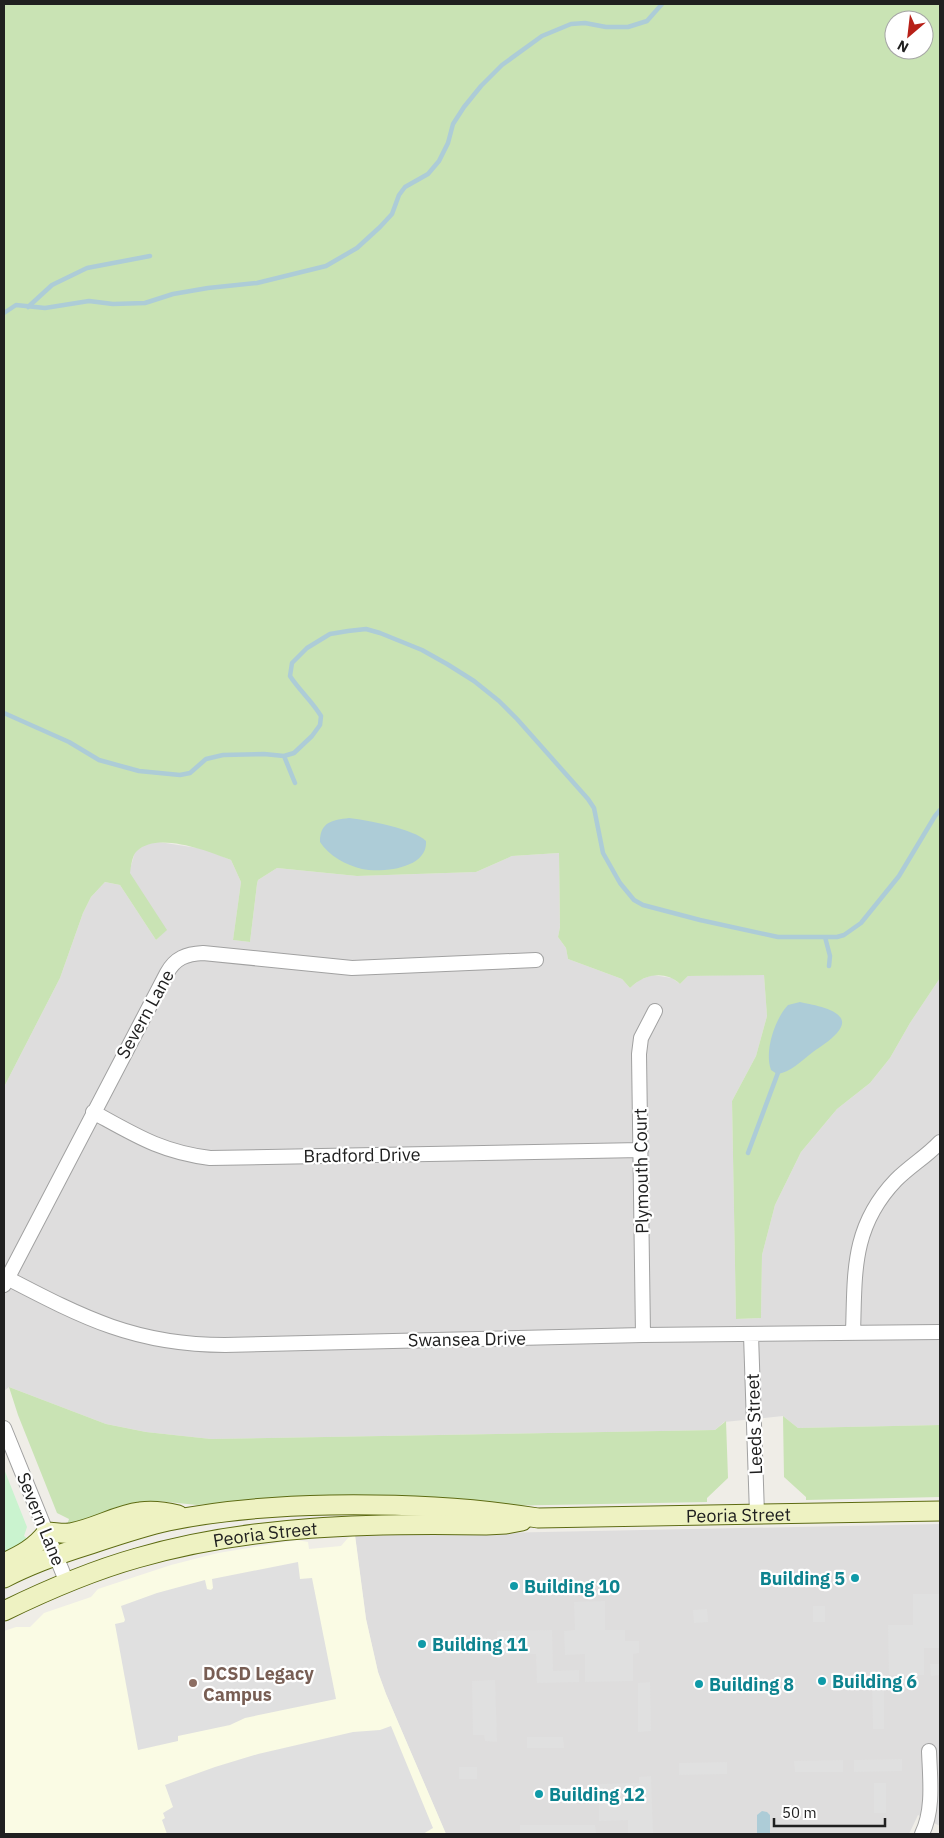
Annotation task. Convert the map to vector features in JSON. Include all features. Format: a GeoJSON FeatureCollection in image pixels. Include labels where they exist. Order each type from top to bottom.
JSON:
{"type":"FeatureCollection","features":[{"type":"Feature","properties":{"kind":"main road","name":"Peoria Street"},"geometry":{"type":"LineString","coordinates":[[4,1578],[56,1555],[137,1529],[189,1517],[274,1507],[376,1504],[500,1512],[538,1518]]}},
{"type":"Feature","properties":{"kind":"main road","name":"Peoria Street"},"geometry":{"type":"LineString","coordinates":[[4,1610],[67,1583],[138,1558],[193,1544],[273,1532],[366,1525],[506,1524],[538,1518],[940,1511]]}},
{"type":"Feature","properties":{"kind":"main road"},"geometry":{"type":"LineString","coordinates":[[4,1563],[34,1547],[47,1532],[74,1532],[142,1512],[167,1512],[189,1517]]}},
{"type":"Feature","properties":{"kind":"street","name":"Severn Lane"},"geometry":{"type":"LineString","coordinates":[[5,1282],[170,968],[183,956],[203,953],[357,968],[536,960]]}},
{"type":"Feature","properties":{"kind":"street","name":"Plymouth Court"},"geometry":{"type":"LineString","coordinates":[[643,1335],[639,1047],[644,1032],[655,1012]]}},
{"type":"Feature","properties":{"kind":"street","name":"Bradford Drive"},"geometry":{"type":"LineString","coordinates":[[93,1112],[161,1148],[182,1154],[210,1158],[641,1150]]}},
{"type":"Feature","properties":{"kind":"street"},"geometry":{"type":"LineString","coordinates":[[853,1334],[855,1265],[858,1249],[868,1220],[879,1201],[895,1181],[940,1142]]}},
{"type":"Feature","properties":{"kind":"street","name":"Swansea Drive"},"geometry":{"type":"LineString","coordinates":[[5,1282],[102,1324],[141,1336],[192,1344],[643,1335],[940,1332]]}},
{"type":"Feature","properties":{"kind":"street","name":"Leeds Street"},"geometry":{"type":"LineString","coordinates":[[751,1335],[757,1514]]}},
{"type":"Feature","properties":{"kind":"street","name":"Severn Lane"},"geometry":{"type":"LineString","coordinates":[[4,1428],[67,1583]]}},
{"type":"Feature","properties":{"kind":"street"},"geometry":{"type":"LineString","coordinates":[[922,1834],[927,1822],[930,1806],[928,1751]]}},
{"type":"Feature","properties":{"kind":"shaded area"},"geometry":{"type":"Polygon","coordinates":[[[159,842],[204,849],[231,860],[241,882],[233,940],[250,942],[258,880],[277,868],[357,876],[476,872],[512,856],[559,853],[560,927],[558,937],[566,948],[568,959],[622,979],[630,988],[639,980],[653,975],[672,978],[680,984],[688,976],[764,974],[767,1016],[756,1056],[732,1101],[736,1319],[761,1318],[762,1255],[775,1205],[801,1152],[837,1109],[870,1083],[890,1058],[910,1023],[940,978],[940,1425],[798,1428],[783,1416],[724,1422],[715,1430],[211,1439],[146,1432],[106,1424],[9,1387],[4,1391],[4,1087],[60,978],[83,913],[91,897],[105,882],[120,885],[156,940],[166,930],[129,873],[135,852],[147,843],[159,842]]]}},
{"type":"Feature","properties":{"kind":"shaded area"},"geometry":{"type":"Polygon","coordinates":[[[940,1524],[940,1826],[918,1815],[909,1834],[446,1834],[378,1672],[366,1619],[355,1536],[940,1524]]]}},
{"type":"Feature","properties":{"kind":"shaded area","name":"DCSD Legacy Campus"},"geometry":{"type":"Polygon","coordinates":[[[355,1535],[366,1619],[378,1672],[446,1834],[4,1834],[4,1631],[16,1627],[30,1627],[44,1613],[91,1597],[98,1589],[171,1565],[218,1553],[297,1540],[308,1542],[309,1549],[341,1546],[348,1538],[355,1535]]]}},
{"type":"Feature","properties":{"kind":"shaded area"},"geometry":{"type":"Polygon","coordinates":[[[298,1562],[300,1579],[312,1578],[336,1699],[245,1718],[230,1725],[178,1736],[178,1741],[138,1750],[115,1624],[125,1620],[121,1606],[157,1593],[205,1580],[207,1589],[211,1590],[213,1588],[212,1579],[298,1562]]]}},
{"type":"Feature","properties":{"kind":"shaded area"},"geometry":{"type":"Polygon","coordinates":[[[913,1594],[940,1594],[940,1648],[924,1648],[924,1675],[889,1675],[888,1625],[913,1625],[913,1594]]]}},
{"type":"Feature","properties":{"kind":"shaded area"},"geometry":{"type":"Polygon","coordinates":[[[605,1601],[605,1630],[625,1630],[625,1641],[639,1641],[639,1653],[633,1654],[633,1681],[585,1682],[585,1654],[565,1655],[564,1631],[575,1630],[574,1602],[605,1601]]]}},
{"type":"Feature","properties":{"kind":"shaded area"},"geometry":{"type":"Polygon","coordinates":[[[813,1606],[825,1606],[825,1622],[813,1622],[813,1606]]]}},
{"type":"Feature","properties":{"kind":"shaded area"},"geometry":{"type":"Polygon","coordinates":[[[707,1609],[708,1622],[694,1623],[693,1610],[707,1609]]]}},
{"type":"Feature","properties":{"kind":"shaded area"},"geometry":{"type":"Polygon","coordinates":[[[552,1630],[553,1671],[579,1670],[579,1682],[537,1683],[536,1654],[480,1655],[480,1643],[497,1643],[497,1631],[552,1630]]]}},
{"type":"Feature","properties":{"kind":"shaded area"},"geometry":{"type":"Polygon","coordinates":[[[930,1664],[940,1664],[940,1675],[931,1676],[930,1664]]]}},
{"type":"Feature","properties":{"kind":"shaded area"},"geometry":{"type":"Polygon","coordinates":[[[495,1680],[497,1742],[485,1741],[484,1735],[473,1735],[472,1681],[495,1680]]]}},
{"type":"Feature","properties":{"kind":"shaded area"},"geometry":{"type":"Polygon","coordinates":[[[872,1681],[884,1681],[884,1729],[873,1729],[872,1681]]]}},
{"type":"Feature","properties":{"kind":"shaded area"},"geometry":{"type":"Polygon","coordinates":[[[650,1682],[651,1731],[638,1732],[638,1683],[650,1682]]]}},
{"type":"Feature","properties":{"kind":"shaded area"},"geometry":{"type":"Polygon","coordinates":[[[391,1726],[433,1828],[423,1834],[167,1834],[162,1820],[165,1818],[163,1813],[173,1807],[165,1785],[258,1754],[353,1732],[380,1730],[391,1726]]]}},
{"type":"Feature","properties":{"kind":"shaded area"},"geometry":{"type":"Polygon","coordinates":[[[527,1737],[563,1737],[564,1748],[527,1748],[527,1737]]]}},
{"type":"Feature","properties":{"kind":"shaded area"},"geometry":{"type":"Polygon","coordinates":[[[902,1759],[902,1771],[854,1772],[854,1760],[902,1759]]]}},
{"type":"Feature","properties":{"kind":"shaded area"},"geometry":{"type":"Polygon","coordinates":[[[843,1760],[843,1772],[795,1772],[794,1761],[843,1760]]]}},
{"type":"Feature","properties":{"kind":"shaded area"},"geometry":{"type":"Polygon","coordinates":[[[727,1762],[727,1774],[679,1775],[679,1763],[727,1762]]]}},
{"type":"Feature","properties":{"kind":"shaded area"},"geometry":{"type":"Polygon","coordinates":[[[459,1767],[477,1767],[477,1779],[459,1779],[459,1767]]]}},
{"type":"Feature","properties":{"kind":"shaded area"},"geometry":{"type":"Polygon","coordinates":[[[651,1776],[653,1834],[628,1834],[628,1820],[599,1821],[599,1784],[639,1783],[639,1777],[651,1776]]]}},
{"type":"Feature","properties":{"kind":"shaded area"},"geometry":{"type":"Polygon","coordinates":[[[874,1783],[886,1783],[886,1813],[874,1813],[874,1783]]]}},
{"type":"Feature","properties":{"kind":"shaded area"},"geometry":{"type":"Polygon","coordinates":[[[520,1825],[595,1825],[596,1834],[520,1834],[520,1825]]]}},
{"type":"Feature","properties":{"kind":"green space"},"geometry":{"type":"Polygon","coordinates":[[[4,4],[940,4],[940,978],[910,1023],[890,1058],[870,1083],[837,1109],[801,1152],[775,1205],[762,1255],[761,1318],[736,1319],[732,1101],[756,1056],[767,1016],[764,975],[688,976],[680,984],[661,975],[648,977],[630,988],[622,979],[568,959],[566,948],[558,937],[560,927],[559,853],[512,856],[476,872],[357,876],[277,868],[258,880],[250,942],[233,940],[241,882],[231,860],[183,845],[157,843],[146,845],[135,853],[130,873],[167,930],[156,940],[120,885],[105,882],[91,897],[83,913],[60,978],[4,1087],[4,4]]]}},
{"type":"Feature","properties":{"kind":"green space"},"geometry":{"type":"Polygon","coordinates":[[[9,1387],[106,1424],[146,1432],[211,1439],[715,1430],[726,1421],[728,1478],[707,1498],[707,1502],[496,1506],[251,1500],[197,1505],[158,1501],[67,1525],[69,1519],[57,1513],[18,1415],[9,1387]]]}},
{"type":"Feature","properties":{"kind":"green space"},"geometry":{"type":"Polygon","coordinates":[[[783,1416],[798,1428],[940,1425],[940,1497],[806,1500],[806,1497],[784,1477],[783,1416]]]}},
{"type":"Feature","properties":{"kind":"green space"},"geometry":{"type":"Polygon","coordinates":[[[4,1469],[27,1527],[24,1536],[29,1540],[4,1555],[4,1469]]]}},
{"type":"Feature","properties":{"kind":"water"},"geometry":{"type":"Polygon","coordinates":[[[349,818],[378,823],[412,833],[426,841],[425,850],[420,858],[402,867],[370,870],[350,865],[333,856],[320,842],[322,830],[328,823],[349,818]]]}},
{"type":"Feature","properties":{"kind":"water"},"geometry":{"type":"Polygon","coordinates":[[[800,1002],[831,1010],[838,1014],[842,1025],[837,1033],[796,1066],[777,1074],[771,1070],[769,1062],[772,1036],[783,1011],[788,1005],[800,1002]]]}},
{"type":"Feature","properties":{"kind":"water"},"geometry":{"type":"Polygon","coordinates":[[[762,1811],[770,1815],[770,1834],[757,1834],[757,1815],[762,1811]]]}},
{"type":"Feature","properties":{"kind":"waterway"},"geometry":{"type":"LineString","coordinates":[[4,313],[16,305],[45,308],[89,301],[113,304],[145,303],[173,294],[257,283],[326,266],[357,248],[392,214],[399,195],[405,187],[428,174],[439,161],[448,143],[453,124],[464,107],[502,65],[542,36],[571,24],[585,23],[606,27],[628,27],[647,21],[662,4]]}},
{"type":"Feature","properties":{"kind":"waterway"},"geometry":{"type":"LineString","coordinates":[[28,307],[52,285],[87,268],[150,256]]}},
{"type":"Feature","properties":{"kind":"waterway"},"geometry":{"type":"LineString","coordinates":[[4,713],[69,742],[99,760],[139,771],[180,775],[190,773],[206,759],[223,755],[264,754],[284,756],[294,753],[312,736],[320,725],[321,716],[290,676],[292,663],[307,648],[330,634],[366,629],[380,633],[422,650],[447,664],[474,681],[499,701],[517,719],[594,808],[603,853],[620,883],[634,900],[643,905],[700,920],[778,937],[837,937],[844,935],[861,923],[899,876],[940,810]]}},
{"type":"Feature","properties":{"kind":"waterway"},"geometry":{"type":"LineString","coordinates":[[284,756],[295,783]]}},
{"type":"Feature","properties":{"kind":"waterway"},"geometry":{"type":"LineString","coordinates":[[825,937],[830,956],[829,966]]}},
{"type":"Feature","properties":{"kind":"waterway"},"geometry":{"type":"LineString","coordinates":[[748,1153],[779,1070]]}},
{"type":"Feature","properties":{"kind":"place","name":"Building 5"},"geometry":{"type":"Point","coordinates":[855,1578]}},
{"type":"Feature","properties":{"kind":"place","name":"Building 10"},"geometry":{"type":"Point","coordinates":[514,1586]}},
{"type":"Feature","properties":{"kind":"place","name":"Building 11"},"geometry":{"type":"Point","coordinates":[422,1644]}},
{"type":"Feature","properties":{"kind":"place","name":"Building 6"},"geometry":{"type":"Point","coordinates":[822,1681]}},
{"type":"Feature","properties":{"kind":"place","name":"DCSD Legacy Campus"},"geometry":{"type":"Point","coordinates":[193,1683]}},
{"type":"Feature","properties":{"kind":"place","name":"Building 8"},"geometry":{"type":"Point","coordinates":[699,1684]}},
{"type":"Feature","properties":{"kind":"place","name":"Building 12"},"geometry":{"type":"Point","coordinates":[539,1794]}}]}
